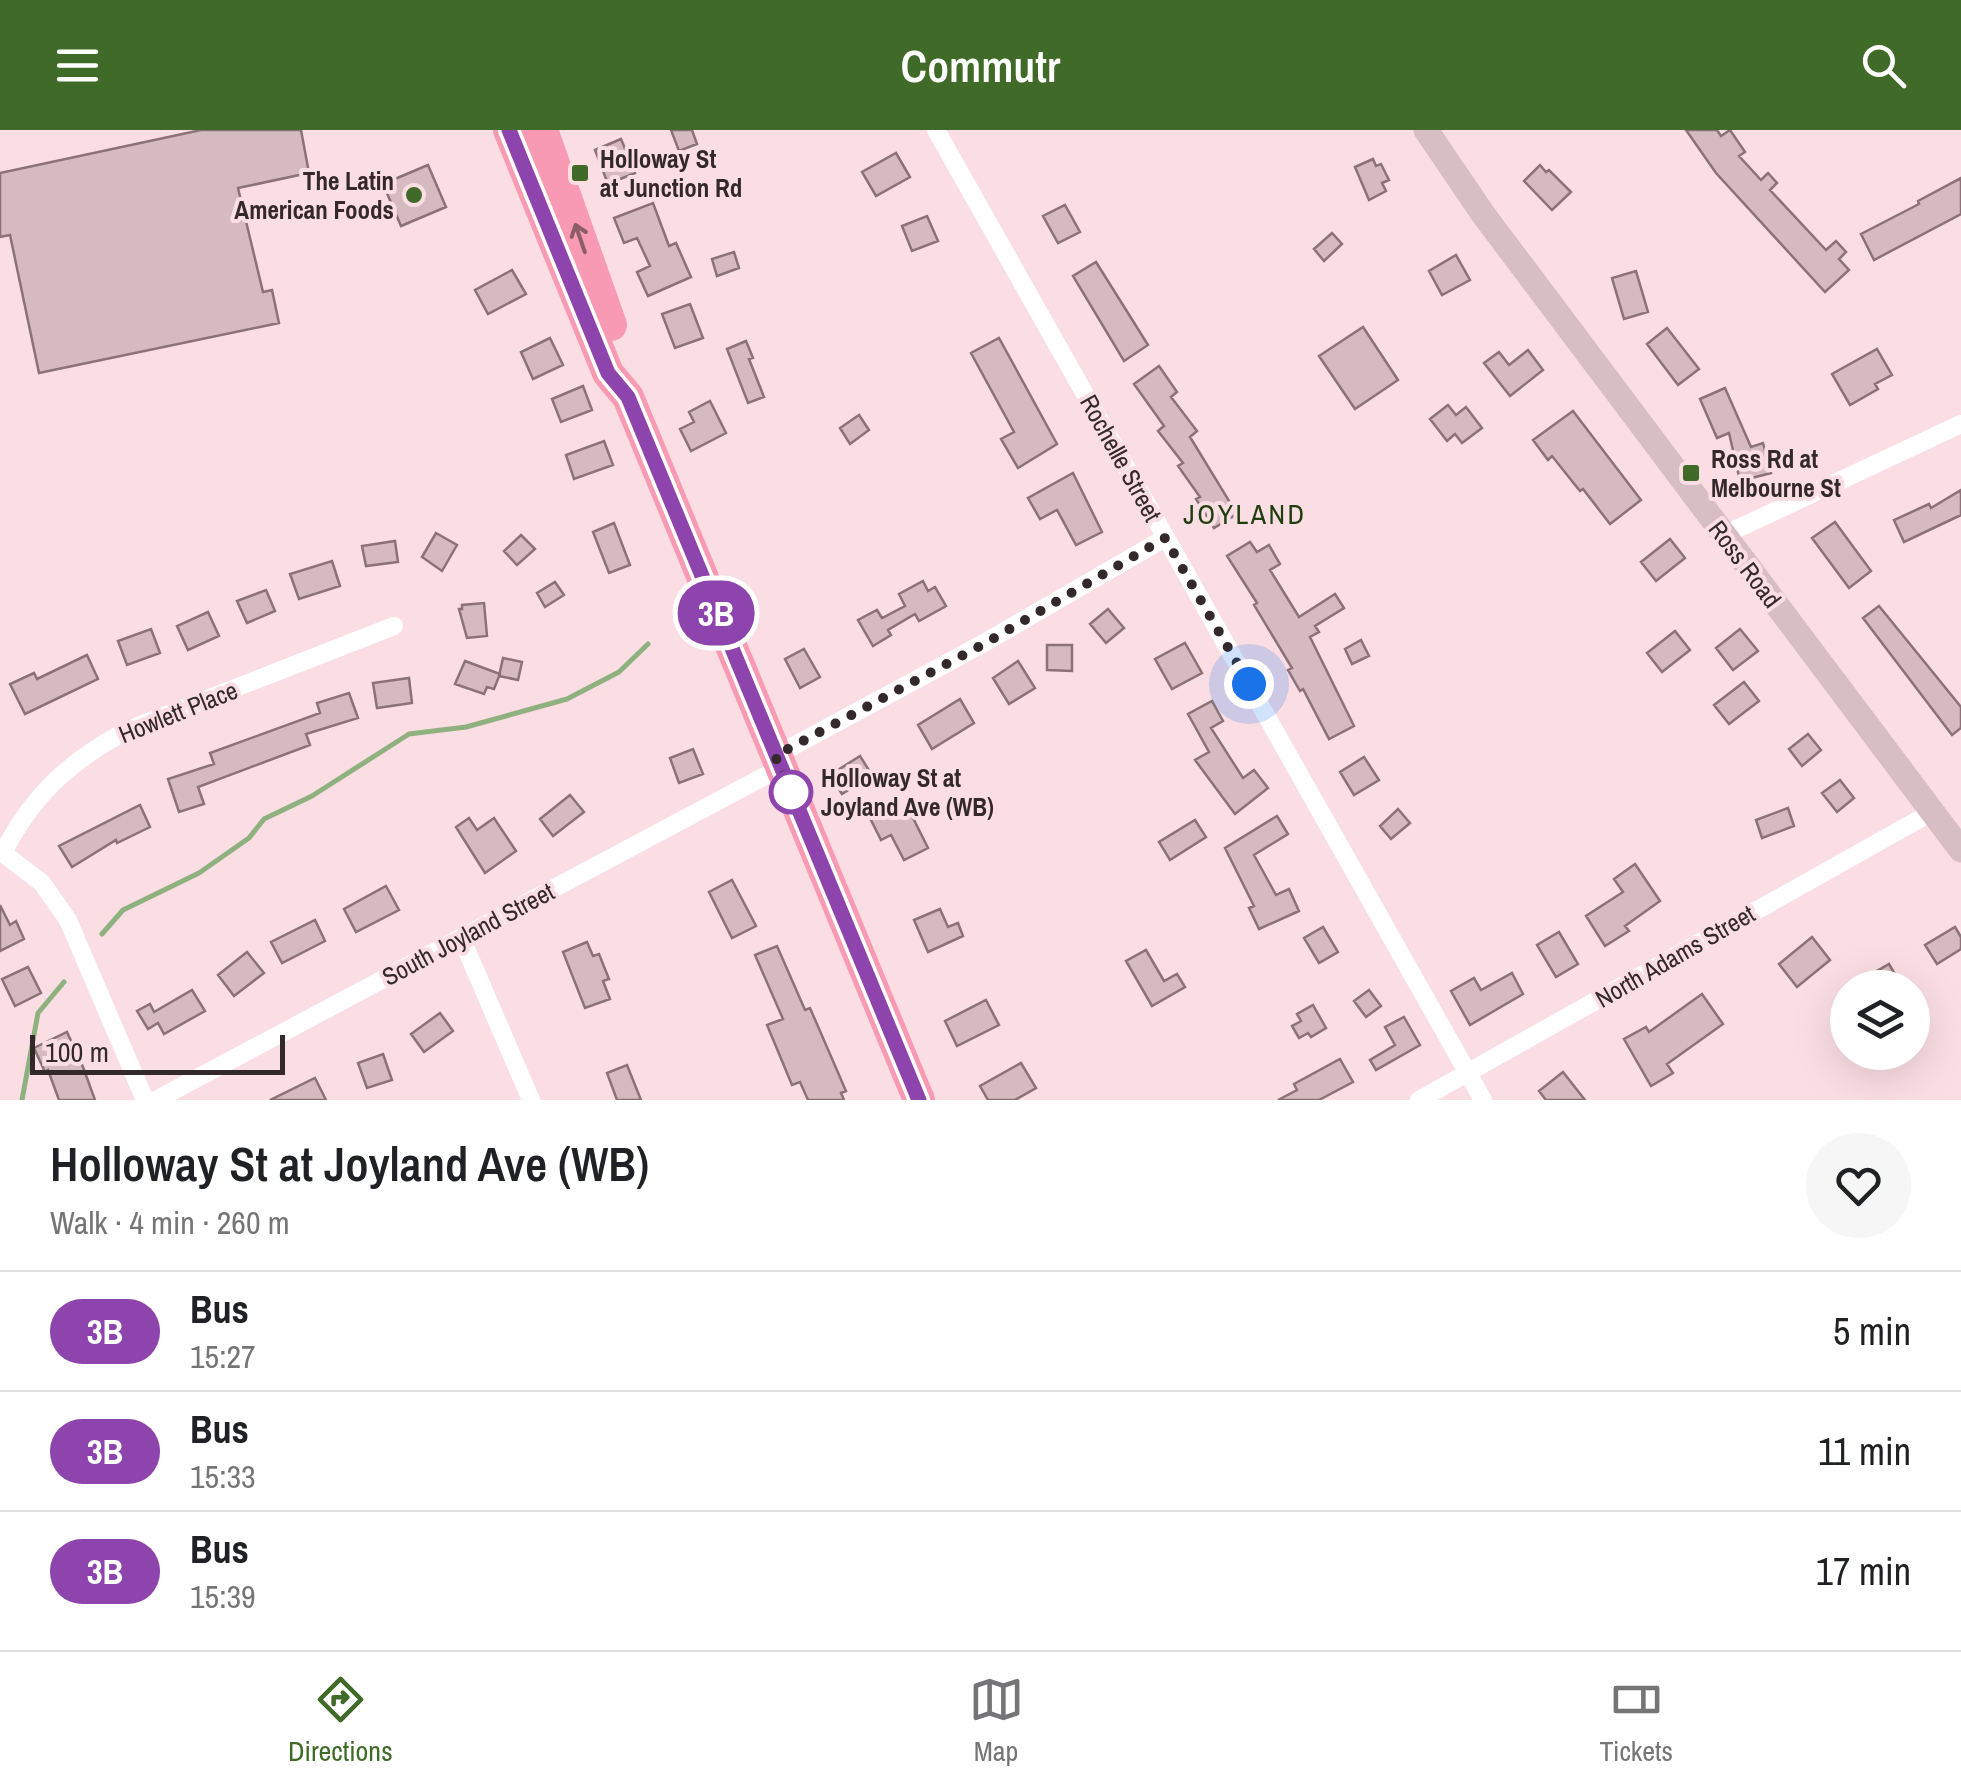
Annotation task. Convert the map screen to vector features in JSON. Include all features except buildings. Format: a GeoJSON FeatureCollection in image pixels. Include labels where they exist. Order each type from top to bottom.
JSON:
{"type":"FeatureCollection","features":[{"type":"Feature","properties":{"kind":"highway"},"geometry":{"type":"LineString","coordinates":[[509,130],[608,373],[628,397],[919,1100]]}},
{"type":"Feature","properties":{"kind":"highway"},"geometry":{"type":"LineString","coordinates":[[542,130],[626,366],[628,397]]}},
{"type":"Feature","properties":{"kind":"street","name":"Rochelle Street"},"geometry":{"type":"LineString","coordinates":[[936,130],[1484,1100]]}},
{"type":"Feature","properties":{"kind":"street","name":"Ross Road"},"geometry":{"type":"LineString","coordinates":[[1426,130],[1483,214],[1961,850]]}},
{"type":"Feature","properties":{"kind":"street"},"geometry":{"type":"LineString","coordinates":[[1724,535],[1961,424]]}},
{"type":"Feature","properties":{"kind":"street","name":"South Joyland Street"},"geometry":{"type":"LineString","coordinates":[[156,1100],[778,762],[1165,538]]}},
{"type":"Feature","properties":{"kind":"street","name":"Howlett Place"},"geometry":{"type":"LineString","coordinates":[[2,852],[24,814],[56,776],[98,746],[128,730],[394,626]]}},
{"type":"Feature","properties":{"kind":"street","name":"North Adams Street"},"geometry":{"type":"LineString","coordinates":[[1419,1100],[1932,812]]}},
{"type":"Feature","properties":{"kind":"street"},"geometry":{"type":"LineString","coordinates":[[2,852],[42,883],[68,920],[145,1100]]}},
{"type":"Feature","properties":{"kind":"street"},"geometry":{"type":"LineString","coordinates":[[461,937],[531,1100]]}},
{"type":"Feature","properties":{"kind":"waterway"},"geometry":{"type":"LineString","coordinates":[[102,934],[123,910],[199,873],[249,838],[264,819],[312,796],[409,734],[466,727],[567,699],[619,672],[648,644]]}},
{"type":"Feature","properties":{"kind":"waterway"},"geometry":{"type":"LineString","coordinates":[[22,1100],[38,1013],[64,982]]}},
{"type":"Feature","properties":{"kind":"bus line","name":"3B"},"geometry":{"type":"LineString","coordinates":[[509,130],[608,373],[628,397],[919,1100]]}},
{"type":"Feature","properties":{"kind":"place","name":"Holloway St at Junction Rd"},"geometry":{"type":"Point","coordinates":[580,173]}},
{"type":"Feature","properties":{"kind":"place","name":"The Latin American Foods"},"geometry":{"type":"Point","coordinates":[414,195]}},
{"type":"Feature","properties":{"kind":"place","name":"Ross Rd at Melbourne St"},"geometry":{"type":"Point","coordinates":[1691,473]}},
{"type":"Feature","properties":{"kind":"place","name":"Holloway St at Joyland Ave (WB)"},"geometry":{"type":"Point","coordinates":[791,792]}},
{"type":"Feature","properties":{"kind":"district","name":"JOYLAND"},"geometry":{"type":"Point","coordinates":[1245,514]}},
{"type":"Feature","properties":{"kind":"route"},"geometry":{"type":"LineString","coordinates":[[791,792],[775,756],[984,644],[1165,538],[1249,684]]}}]}
